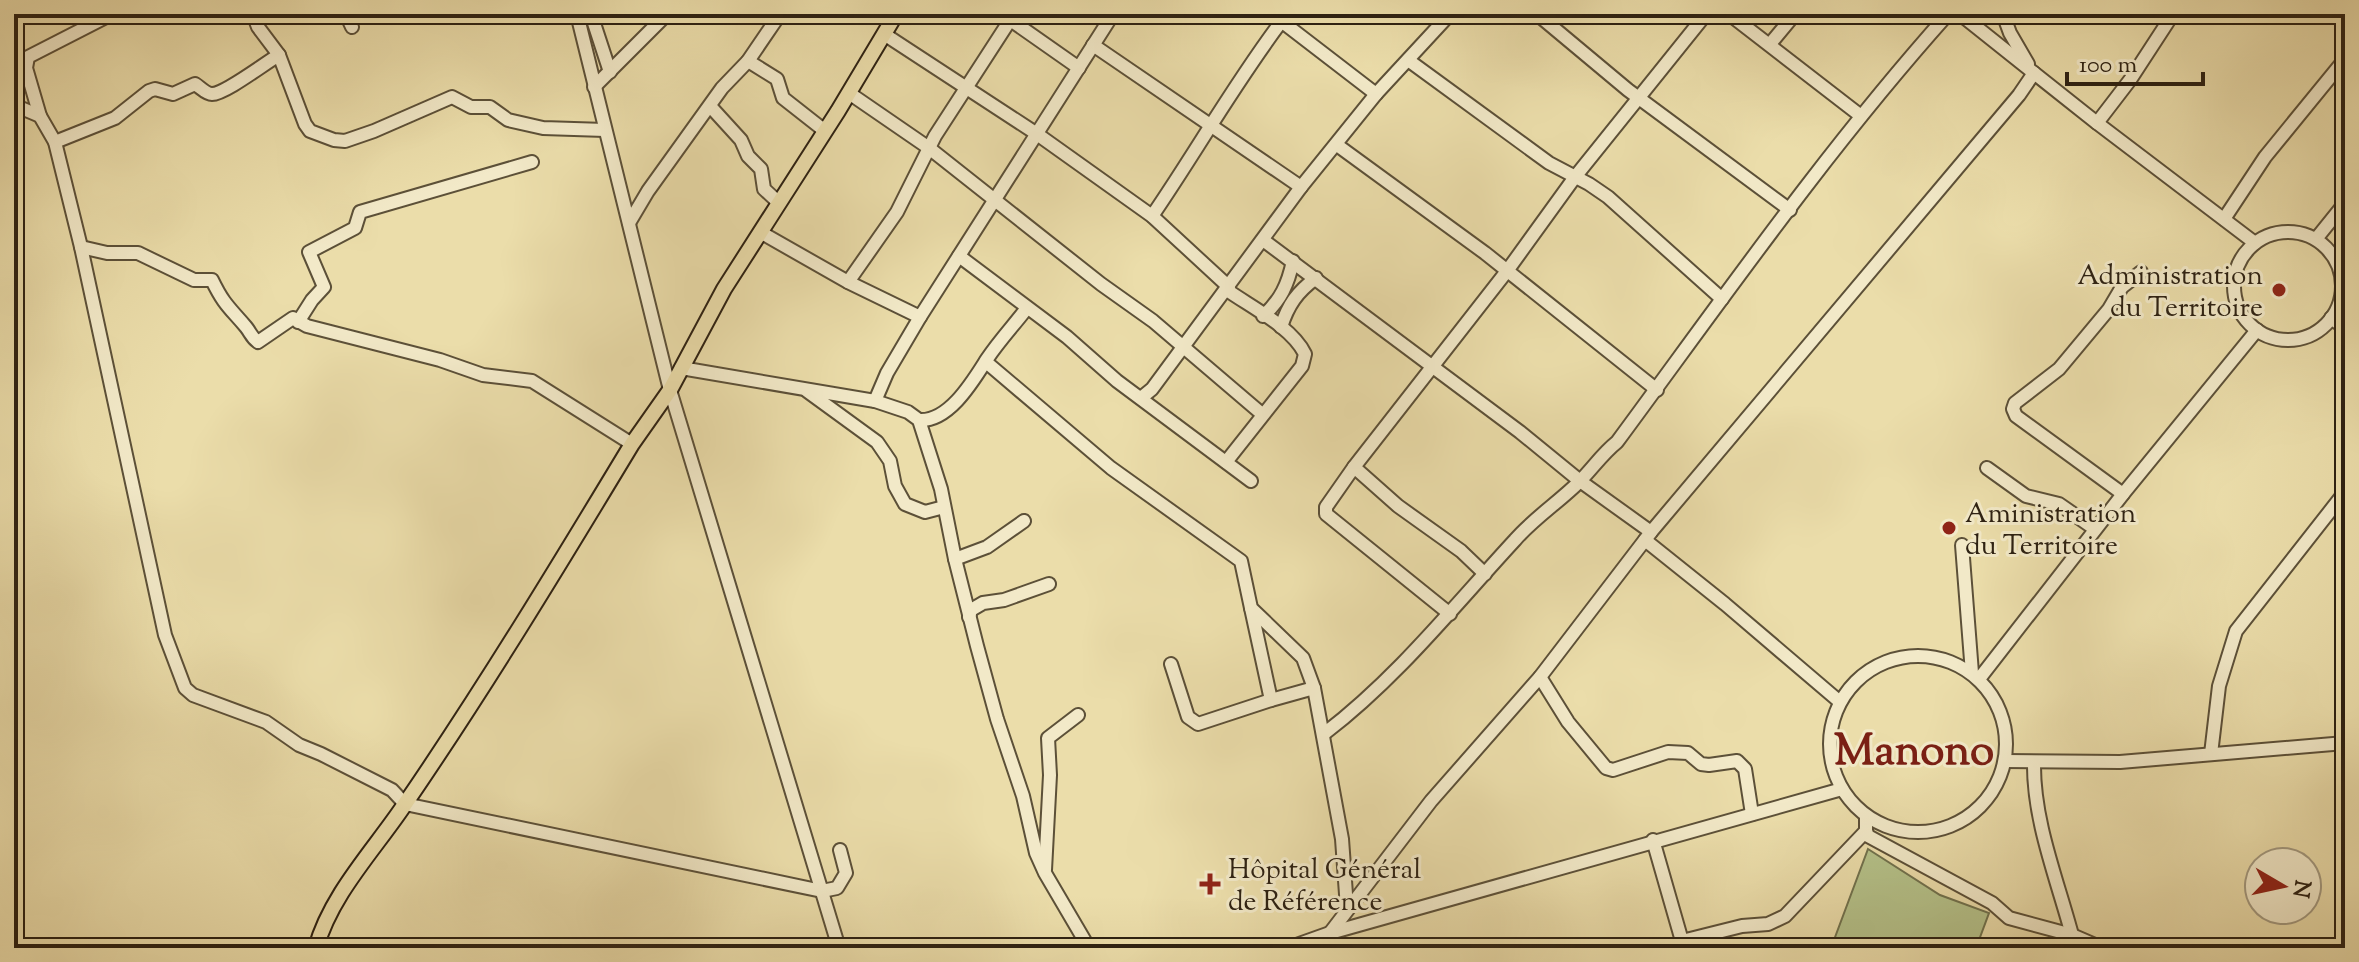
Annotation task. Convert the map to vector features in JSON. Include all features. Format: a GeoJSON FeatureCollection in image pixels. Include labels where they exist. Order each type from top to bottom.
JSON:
{"type":"FeatureCollection","features":[{"type":"Feature","properties":{"kind":"main road"},"geometry":{"type":"LineString","coordinates":[[316,948],[331,913],[350,881],[405,804],[632,444],[670,390],[724,289],[896,14]]}},
{"type":"Feature","properties":{"kind":"street"},"geometry":{"type":"LineString","coordinates":[[112,14],[28,57],[26,68],[40,116],[55,142],[81,247],[159,610],[174,664],[185,688],[193,695],[266,722],[299,745],[392,790],[405,804],[822,891],[837,888],[846,873],[840,850]]}},
{"type":"Feature","properties":{"kind":"street"},"geometry":{"type":"LineString","coordinates":[[253,14],[258,27],[279,55],[305,124],[310,131],[334,140],[345,141],[374,131],[452,97],[471,107],[490,107],[508,120],[543,128],[605,130]]}},
{"type":"Feature","properties":{"kind":"street"},"geometry":{"type":"LineString","coordinates":[[346,14],[352,27]]}},
{"type":"Feature","properties":{"kind":"street"},"geometry":{"type":"LineString","coordinates":[[577,14],[670,390],[839,948]]}},
{"type":"Feature","properties":{"kind":"street"},"geometry":{"type":"LineString","coordinates":[[591,14],[610,72]]}},
{"type":"Feature","properties":{"kind":"street"},"geometry":{"type":"LineString","coordinates":[[594,87],[667,14]]}},
{"type":"Feature","properties":{"kind":"street"},"geometry":{"type":"LineString","coordinates":[[629,223],[648,191],[722,88],[748,61],[780,14]]}},
{"type":"Feature","properties":{"kind":"street"},"geometry":{"type":"LineString","coordinates":[[875,401],[887,373],[920,317],[1113,14]]}},
{"type":"Feature","properties":{"kind":"street"},"geometry":{"type":"LineString","coordinates":[[1141,398],[1152,389],[1301,187],[1376,94],[1450,14]]}},
{"type":"Feature","properties":{"kind":"street"},"geometry":{"type":"LineString","coordinates":[[1537,14],[1606,73],[1790,210]]}},
{"type":"Feature","properties":{"kind":"street"},"geometry":{"type":"LineString","coordinates":[[1450,614],[1326,514],[1326,507],[1575,177],[1706,14]]}},
{"type":"Feature","properties":{"kind":"street"},"geometry":{"type":"LineString","coordinates":[[1729,14],[1861,116]]}},
{"type":"Feature","properties":{"kind":"street"},"geometry":{"type":"LineString","coordinates":[[1770,44],[1795,14]]}},
{"type":"Feature","properties":{"kind":"street"},"geometry":{"type":"LineString","coordinates":[[1325,733],[1355,710],[1450,614],[1516,538],[1580,481],[1600,456],[1617,442],[1861,116],[1897,70],[1948,14]]}},
{"type":"Feature","properties":{"kind":"street"},"geometry":{"type":"LineString","coordinates":[[1960,14],[2255,243]]}},
{"type":"Feature","properties":{"kind":"street"},"geometry":{"type":"LineString","coordinates":[[2003,14],[2010,33],[2034,73]]}},
{"type":"Feature","properties":{"kind":"street"},"geometry":{"type":"LineString","coordinates":[[2097,123],[2130,80],[2173,14]]}},
{"type":"Feature","properties":{"kind":"street"},"geometry":{"type":"LineString","coordinates":[[848,282],[897,212],[929,148],[1009,16],[1079,68]]}},
{"type":"Feature","properties":{"kind":"street"},"geometry":{"type":"LineString","coordinates":[[1152,216],[1189,163],[1208,126],[1276,18],[1376,94]]}},
{"type":"Feature","properties":{"kind":"street"},"geometry":{"type":"LineString","coordinates":[[884,34],[1037,134],[1152,216],[1228,288],[1300,345],[1305,354],[1302,366],[1226,462]]}},
{"type":"Feature","properties":{"kind":"street"},"geometry":{"type":"LineString","coordinates":[[1093,45],[1301,187]]}},
{"type":"Feature","properties":{"kind":"street"},"geometry":{"type":"LineString","coordinates":[[55,142],[115,118],[149,91],[155,89],[173,94],[195,84],[207,93],[213,93],[228,88],[279,55]]}},
{"type":"Feature","properties":{"kind":"street"},"geometry":{"type":"LineString","coordinates":[[2224,219],[2265,157],[2345,59]]}},
{"type":"Feature","properties":{"kind":"street"},"geometry":{"type":"LineString","coordinates":[[1408,60],[1521,144],[1608,197],[1722,299]]}},
{"type":"Feature","properties":{"kind":"street"},"geometry":{"type":"LineString","coordinates":[[748,61],[777,79],[783,98],[825,131]]}},
{"type":"Feature","properties":{"kind":"street"},"geometry":{"type":"LineString","coordinates":[[1330,933],[1431,801],[1540,677],[1648,536],[2019,95],[2034,73]]}},
{"type":"Feature","properties":{"kind":"street"},"geometry":{"type":"LineString","coordinates":[[849,93],[996,198],[1101,284],[1153,321],[1262,414]]}},
{"type":"Feature","properties":{"kind":"street"},"geometry":{"type":"LineString","coordinates":[[14,105],[40,116]]}},
{"type":"Feature","properties":{"kind":"street"},"geometry":{"type":"LineString","coordinates":[[710,106],[741,140],[748,156],[761,169],[764,189],[778,202]]}},
{"type":"Feature","properties":{"kind":"street"},"geometry":{"type":"LineString","coordinates":[[1337,145],[1507,271],[1657,390]]}},
{"type":"Feature","properties":{"kind":"street"},"geometry":{"type":"LineString","coordinates":[[298,322],[324,287],[309,252],[355,228],[360,212],[532,162]]}},
{"type":"Feature","properties":{"kind":"street"},"geometry":{"type":"LineString","coordinates":[[2316,239],[2345,203]]}},
{"type":"Feature","properties":{"kind":"street"},"geometry":{"type":"LineString","coordinates":[[760,232],[848,282],[920,317]]}},
{"type":"Feature","properties":{"kind":"street"},"geometry":{"type":"LineString","coordinates":[[2300,233],[2316,239],[2328,249],[2341,276],[2341,291],[2331,318],[2319,330],[2296,339],[2271,338],[2245,319],[2237,304],[2234,287],[2239,263],[2255,243],[2269,235],[2300,233]]}},
{"type":"Feature","properties":{"kind":"street"},"geometry":{"type":"LineString","coordinates":[[1263,240],[1520,432],[1648,536],[1840,702]]}},
{"type":"Feature","properties":{"kind":"street"},"geometry":{"type":"LineString","coordinates":[[81,247],[107,253],[138,253],[194,280],[212,280],[229,311],[258,342],[291,318],[483,375],[532,381],[632,444]]}},
{"type":"Feature","properties":{"kind":"street"},"geometry":{"type":"LineString","coordinates":[[2336,262],[2345,251]]}},
{"type":"Feature","properties":{"kind":"street"},"geometry":{"type":"LineString","coordinates":[[959,256],[1067,337],[1117,381],[1251,481]]}},
{"type":"Feature","properties":{"kind":"street"},"geometry":{"type":"LineString","coordinates":[[1263,316],[1275,306],[1288,285],[1293,261]]}},
{"type":"Feature","properties":{"kind":"street"},"geometry":{"type":"LineString","coordinates":[[2123,494],[2016,416],[2013,409],[2015,403],[2059,369],[2109,309],[2122,287],[2141,272]]}},
{"type":"Feature","properties":{"kind":"street"},"geometry":{"type":"LineString","coordinates":[[1281,327],[1286,311],[1299,290],[1316,278]]}},
{"type":"Feature","properties":{"kind":"street"},"geometry":{"type":"LineString","coordinates":[[681,368],[875,401],[908,412],[919,420],[929,421],[946,411],[1027,308]]}},
{"type":"Feature","properties":{"kind":"street"},"geometry":{"type":"LineString","coordinates":[[2331,318],[2345,328]]}},
{"type":"Feature","properties":{"kind":"street"},"geometry":{"type":"LineString","coordinates":[[1976,676],[2257,330]]}},
{"type":"Feature","properties":{"kind":"street"},"geometry":{"type":"LineString","coordinates":[[986,362],[1111,468],[1241,561],[1271,700]]}},
{"type":"Feature","properties":{"kind":"street"},"geometry":{"type":"LineString","coordinates":[[806,389],[877,442],[890,461],[895,486],[905,504],[925,512],[944,507]]}},
{"type":"Feature","properties":{"kind":"street"},"geometry":{"type":"LineString","coordinates":[[919,420],[930,449],[969,617],[997,719],[1023,796],[1036,853],[1089,948]]}},
{"type":"Feature","properties":{"kind":"street"},"geometry":{"type":"LineString","coordinates":[[1354,467],[1398,506],[1461,551],[1485,574]]}},
{"type":"Feature","properties":{"kind":"street"},"geometry":{"type":"LineString","coordinates":[[1987,468],[2026,496],[2059,504],[2095,529]]}},
{"type":"Feature","properties":{"kind":"street"},"geometry":{"type":"LineString","coordinates":[[2211,754],[2219,686],[2236,631],[2345,492]]}},
{"type":"Feature","properties":{"kind":"street"},"geometry":{"type":"LineString","coordinates":[[955,559],[987,547],[1024,521]]}},
{"type":"Feature","properties":{"kind":"street"},"geometry":{"type":"LineString","coordinates":[[1962,545],[1976,676]]}},
{"type":"Feature","properties":{"kind":"street"},"geometry":{"type":"LineString","coordinates":[[969,617],[971,610],[983,603],[1004,600],[1049,584]]}},
{"type":"Feature","properties":{"kind":"street"},"geometry":{"type":"LineString","coordinates":[[1251,608],[1303,658],[1314,688],[1325,733],[1342,839],[1347,908]]}},
{"type":"Feature","properties":{"kind":"street"},"geometry":{"type":"LineString","coordinates":[[1915,655],[1945,659],[1976,676],[1997,703],[2006,731],[2005,761],[1994,789],[1975,811],[1951,827],[1922,833],[1893,829],[1866,816],[1842,789],[1831,761],[1830,730],[1840,702],[1859,677],[1885,661],[1915,655]]}},
{"type":"Feature","properties":{"kind":"street"},"geometry":{"type":"LineString","coordinates":[[1171,664],[1188,717],[1198,724],[1314,688]]}},
{"type":"Feature","properties":{"kind":"street"},"geometry":{"type":"LineString","coordinates":[[1540,677],[1568,722],[1606,768],[1613,770],[1668,752],[1688,753],[1701,764],[1737,761],[1745,769],[1752,814]]}},
{"type":"Feature","properties":{"kind":"street"},"geometry":{"type":"LineString","coordinates":[[1045,873],[1050,775],[1048,738],[1078,715]]}},
{"type":"Feature","properties":{"kind":"street"},"geometry":{"type":"LineString","coordinates":[[2005,761],[2120,762],[2345,743]]}},
{"type":"Feature","properties":{"kind":"street"},"geometry":{"type":"LineString","coordinates":[[2034,762],[2034,787],[2070,942]]}},
{"type":"Feature","properties":{"kind":"street"},"geometry":{"type":"LineString","coordinates":[[1288,948],[1302,946],[1330,933],[1653,840],[1842,789]]}},
{"type":"Feature","properties":{"kind":"street"},"geometry":{"type":"LineString","coordinates":[[1866,816],[1868,836],[1992,903],[2009,918],[2070,942],[2102,948]]}},
{"type":"Feature","properties":{"kind":"street"},"geometry":{"type":"LineString","coordinates":[[1653,840],[1683,945],[1742,926],[1768,924],[1785,916],[1866,831]]}},
{"type":"Feature","properties":{"kind":"green space"},"geometry":{"type":"Polygon","coordinates":[[[1868,849],[1940,895],[1989,913],[1976,948],[1831,948],[1868,849]]]}},
{"type":"Feature","properties":{"kind":"place","name":"Administration du Territoire"},"geometry":{"type":"Point","coordinates":[2279,290]}},
{"type":"Feature","properties":{"kind":"place","name":"Aministration du Territoire"},"geometry":{"type":"Point","coordinates":[1949,528]}},
{"type":"Feature","properties":{"kind":"place","name":"Hôpital Général de Référence"},"geometry":{"type":"Point","coordinates":[1210,884]}},
{"type":"Feature","properties":{"kind":"district","name":"Manono"},"geometry":{"type":"Point","coordinates":[1914,749]}}]}
